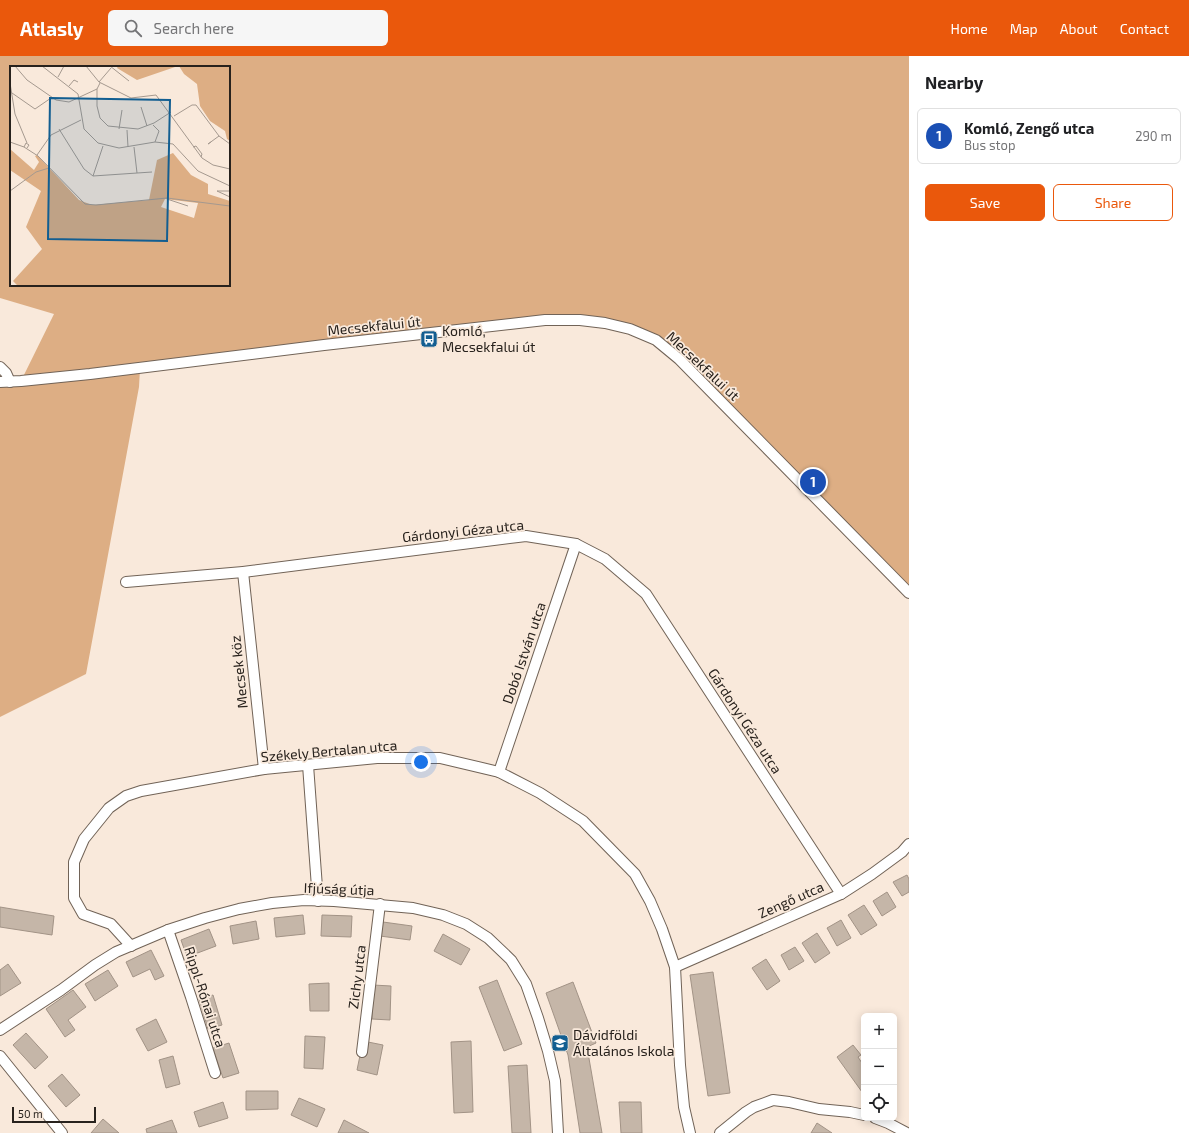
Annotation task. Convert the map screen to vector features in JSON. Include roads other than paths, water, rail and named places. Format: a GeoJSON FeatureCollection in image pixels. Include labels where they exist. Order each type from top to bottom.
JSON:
{"type":"FeatureCollection","features":[{"type":"Feature","properties":{"kind":"street","name":"Mecsekfalui út"},"geometry":{"type":"LineString","coordinates":[[5,382],[133,370],[324,345],[545,320],[580,320],[605,323],[630,329],[656,340],[679,359],[909,593]]}},
{"type":"Feature","properties":{"kind":"street"},"geometry":{"type":"LineString","coordinates":[[0,367],[6,373],[5,382]]}},
{"type":"Feature","properties":{"kind":"street","name":"Gárdonyi Géza utca"},"geometry":{"type":"LineString","coordinates":[[126,582],[243,572],[526,536],[576,544],[605,558],[646,594],[841,894]]}},
{"type":"Feature","properties":{"kind":"street","name":"Dobó István utca"},"geometry":{"type":"LineString","coordinates":[[499,772],[576,544]]}},
{"type":"Feature","properties":{"kind":"street","name":"Mecsek köz"},"geometry":{"type":"LineString","coordinates":[[243,572],[264,769]]}},
{"type":"Feature","properties":{"kind":"street","name":"Székely Bertalan utca"},"geometry":{"type":"LineString","coordinates":[[131,946],[111,924],[83,914],[74,898],[74,862],[84,839],[109,808],[126,796],[141,791],[264,769],[377,758],[440,758],[499,772],[540,793],[583,821],[635,874],[650,901],[662,929],[675,967],[680,1065],[684,1107],[690,1133]]}},
{"type":"Feature","properties":{"kind":"street"},"geometry":{"type":"LineString","coordinates":[[308,765],[318,901]]}},
{"type":"Feature","properties":{"kind":"street","name":"Zengő utca"},"geometry":{"type":"LineString","coordinates":[[675,967],[841,894],[902,852],[909,844]]}},
{"type":"Feature","properties":{"kind":"street","name":"Ifjúság útja"},"geometry":{"type":"LineString","coordinates":[[0,1030],[116,952],[168,930],[205,918],[239,909],[304,900],[380,904],[413,908],[443,915],[466,924],[488,938],[511,960],[526,984],[548,1051],[555,1081],[558,1133]]}},
{"type":"Feature","properties":{"kind":"street","name":"Zichy utca"},"geometry":{"type":"LineString","coordinates":[[362,1052],[380,904]]}},
{"type":"Feature","properties":{"kind":"street","name":"Rippl-Rónai utca"},"geometry":{"type":"LineString","coordinates":[[168,930],[215,1073]]}},
{"type":"Feature","properties":{"kind":"street"},"geometry":{"type":"LineString","coordinates":[[0,1056],[62,1133]]}},
{"type":"Feature","properties":{"kind":"street"},"geometry":{"type":"LineString","coordinates":[[720,1133],[754,1107],[773,1100],[820,1109],[861,1114]]}},
{"type":"Feature","properties":{"kind":"street"},"geometry":{"type":"LineString","coordinates":[[883,1121],[906,1129]]}},
{"type":"Feature","properties":{"kind":"place","name":"Komló, Mecsekfalui út"},"geometry":{"type":"Point","coordinates":[429,339]}},
{"type":"Feature","properties":{"kind":"place","name":"Komló, Zengő utca"},"geometry":{"type":"Point","coordinates":[813,482]}},
{"type":"Feature","properties":{"kind":"place","name":"Dávidföldi Általános Iskola"},"geometry":{"type":"Point","coordinates":[560,1043]}}]}
